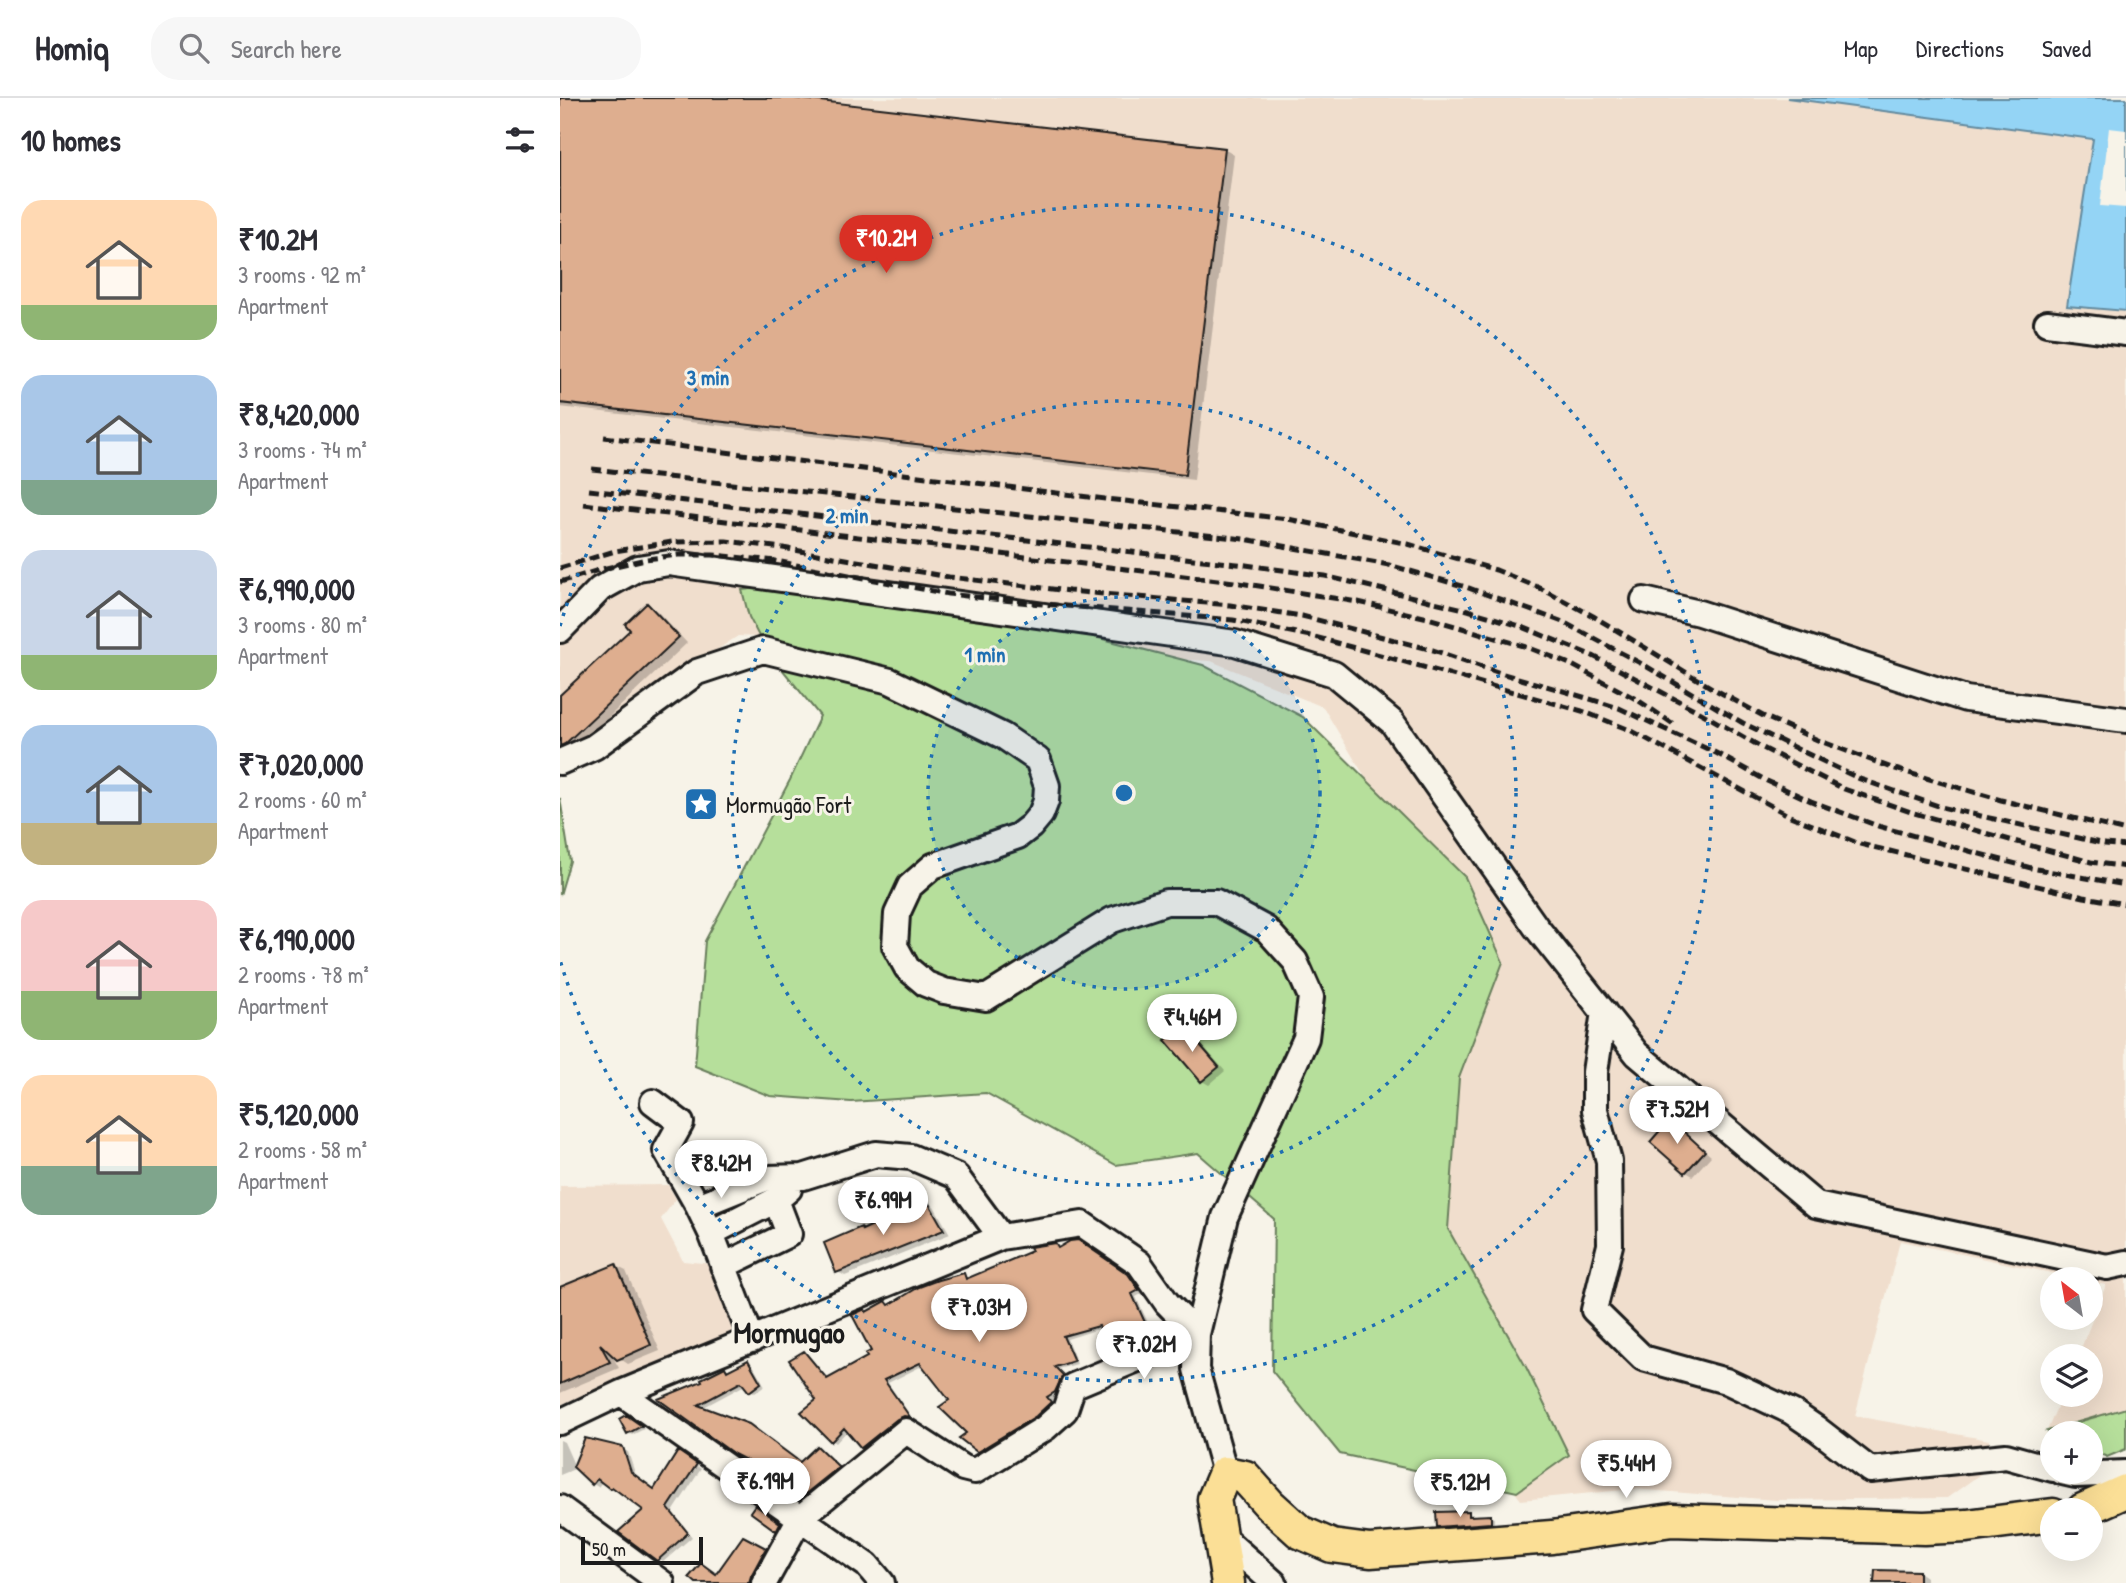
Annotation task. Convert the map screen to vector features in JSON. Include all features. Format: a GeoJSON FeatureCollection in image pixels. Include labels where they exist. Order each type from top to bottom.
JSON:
{"type":"FeatureCollection","features":[{"type":"Feature","properties":{"kind":"main road"},"geometry":{"type":"LineString","coordinates":[[1228,1583],[1214,1499],[1225,1473],[1245,1477],[1269,1505],[1300,1532],[1332,1546],[1370,1551],[1552,1537],[1672,1520],[1924,1528],[1967,1526],[2040,1517]]}},
{"type":"Feature","properties":{"kind":"main road"},"geometry":{"type":"LineString","coordinates":[[2103,1501],[2126,1490]]}},
{"type":"Feature","properties":{"kind":"street"},"geometry":{"type":"LineString","coordinates":[[2047,323],[2126,332]]}},
{"type":"Feature","properties":{"kind":"street"},"geometry":{"type":"LineString","coordinates":[[560,630],[600,589],[638,568],[669,563],[1235,643],[1334,674],[1392,722],[1536,927],[1637,1054],[1816,1205],[2107,1267],[2126,1263]]}},
{"type":"Feature","properties":{"kind":"street"},"geometry":{"type":"LineString","coordinates":[[1644,600],[1699,614],[1966,699],[2126,720]]}},
{"type":"Feature","properties":{"kind":"street"},"geometry":{"type":"LineString","coordinates":[[560,762],[594,747],[698,672],[763,650],[890,681],[1003,736],[1038,760],[1047,786],[1046,800],[1041,814],[1031,826],[1018,836],[933,866],[910,886],[897,914],[895,946],[907,968],[926,984],[944,992],[986,998],[1112,920],[1166,902],[1216,902],[1266,929],[1295,961],[1311,998],[1306,1038],[1225,1217],[1197,1334],[1196,1369],[1225,1473]]}},
{"type":"Feature","properties":{"kind":"street"},"geometry":{"type":"LineString","coordinates":[[1604,1012],[1595,1072],[1595,1110],[1609,1161],[1610,1245],[1594,1310],[1643,1358],[1726,1381],[1792,1412],[1870,1470],[2006,1456],[2040,1465]]}},
{"type":"Feature","properties":{"kind":"street"},"geometry":{"type":"LineString","coordinates":[[653,1102],[681,1123],[666,1150],[711,1233],[752,1340]]}},
{"type":"Feature","properties":{"kind":"street"},"geometry":{"type":"LineString","coordinates":[[698,1206],[766,1178],[803,1177],[876,1154],[911,1157],[956,1175],[1001,1237]]}},
{"type":"Feature","properties":{"kind":"street"},"geometry":{"type":"LineString","coordinates":[[711,1233],[776,1200],[803,1177]]}},
{"type":"Feature","properties":{"kind":"street"},"geometry":{"type":"LineString","coordinates":[[723,1266],[789,1234],[776,1200]]}},
{"type":"Feature","properties":{"kind":"street"},"geometry":{"type":"LineString","coordinates":[[560,1422],[621,1393],[1001,1237],[1082,1224],[1139,1263],[1167,1303],[1197,1334]]}},
{"type":"Feature","properties":{"kind":"street"},"geometry":{"type":"LineString","coordinates":[[764,1583],[800,1518],[906,1430],[963,1468],[975,1471],[1045,1429],[1065,1410],[1073,1386],[1197,1334]]}},
{"type":"Feature","properties":{"kind":"street"},"geometry":{"type":"LineString","coordinates":[[621,1393],[867,1565],[882,1583]]}},
{"type":"Feature","properties":{"kind":"street"},"geometry":{"type":"LineString","coordinates":[[2103,1474],[2126,1473]]}},
{"type":"Feature","properties":{"kind":"street"},"geometry":{"type":"LineString","coordinates":[[560,1508],[662,1583]]}},
{"type":"Feature","properties":{"kind":"street"},"geometry":{"type":"LineString","coordinates":[[1221,1536],[1274,1583]]}},
{"type":"Feature","properties":{"kind":"shaded area"},"geometry":{"type":"Polygon","coordinates":[[[560,98],[1787,98],[2093,139],[2068,306],[2126,311],[2126,1408],[2081,1421],[2051,1421],[2057,1407],[2103,1407],[2103,1344],[2083,1344],[2088,1330],[2104,1330],[2104,1267],[2040,1267],[2040,1271],[1900,1241],[1855,1416],[1989,1440],[1989,1468],[1947,1498],[1776,1500],[1633,1489],[1521,1500],[1395,1339],[1400,835],[1323,707],[1211,661],[738,636],[560,753],[560,98]]]}},
{"type":"Feature","properties":{"kind":"shaded area"},"geometry":{"type":"Polygon","coordinates":[[[668,1185],[676,1199],[661,1219],[683,1261],[712,1264],[737,1333],[560,1405],[560,1186],[668,1185]]]}},
{"type":"Feature","properties":{"kind":"green space"},"geometry":{"type":"Polygon","coordinates":[[[860,576],[1203,665],[1303,717],[1465,877],[1503,962],[1459,1078],[1448,1229],[1526,1367],[1569,1455],[1517,1492],[1340,1454],[1272,1371],[1274,1219],[1198,1153],[1116,1165],[986,1093],[851,1102],[770,1096],[695,1066],[705,941],[790,780],[820,716],[765,648],[749,617],[742,590],[860,576]]]}},
{"type":"Feature","properties":{"kind":"green space"},"geometry":{"type":"Polygon","coordinates":[[[560,798],[570,861],[560,895],[560,798]]]}},
{"type":"Feature","properties":{"kind":"green space"},"geometry":{"type":"Polygon","coordinates":[[[2126,1408],[2126,1449],[2107,1457],[2103,1455],[2103,1421],[2081,1421],[2126,1408]]]}},
{"type":"Feature","properties":{"kind":"water"},"geometry":{"type":"Polygon","coordinates":[[[1787,98],[2126,98],[2126,311],[2067,306],[2093,139],[1787,98]]]}},
{"type":"Feature","properties":{"kind":"pier"},"geometry":{"type":"Polygon","coordinates":[[[2109,128],[2126,130],[2126,208],[2100,206],[2109,128]]]}},
{"type":"Feature","properties":{"kind":"building"},"geometry":{"type":"Polygon","coordinates":[[[560,98],[794,98],[1225,148],[1185,475],[560,403],[560,98]]]}},
{"type":"Feature","properties":{"kind":"building"},"geometry":{"type":"Polygon","coordinates":[[[647,603],[679,637],[560,746],[560,695],[630,630],[625,624],[647,603]]]}},
{"type":"Feature","properties":{"kind":"building"},"geometry":{"type":"Polygon","coordinates":[[[1183,1025],[1219,1067],[1201,1082],[1165,1040],[1183,1025]]]}},
{"type":"Feature","properties":{"kind":"building"},"geometry":{"type":"Polygon","coordinates":[[[1670,1119],[1705,1151],[1685,1173],[1650,1142],[1670,1119]]]}},
{"type":"Feature","properties":{"kind":"building"},"geometry":{"type":"Polygon","coordinates":[[[927,1200],[944,1230],[836,1273],[824,1243],[861,1227],[862,1230],[927,1200]]]}},
{"type":"Feature","properties":{"kind":"building"},"geometry":{"type":"Polygon","coordinates":[[[1078,1240],[1128,1274],[1139,1290],[1132,1294],[1148,1329],[1127,1337],[1129,1346],[1110,1355],[1099,1326],[1063,1336],[1074,1361],[1055,1367],[1063,1375],[1055,1392],[1047,1397],[1051,1402],[1036,1416],[977,1452],[959,1438],[966,1433],[939,1407],[949,1400],[920,1363],[884,1380],[910,1417],[897,1419],[861,1448],[844,1428],[831,1442],[801,1412],[816,1400],[789,1360],[804,1351],[827,1379],[867,1357],[865,1354],[871,1351],[852,1315],[865,1309],[866,1312],[886,1301],[889,1305],[919,1287],[938,1280],[964,1273],[966,1279],[1032,1251],[1030,1247],[1055,1243],[1058,1248],[1078,1240]]]}},
{"type":"Feature","properties":{"kind":"building"},"geometry":{"type":"Polygon","coordinates":[[[616,1264],[651,1345],[617,1360],[600,1344],[610,1362],[560,1384],[560,1287],[616,1264]]]}},
{"type":"Feature","properties":{"kind":"building"},"geometry":{"type":"Polygon","coordinates":[[[748,1360],[761,1383],[749,1392],[741,1382],[698,1405],[749,1424],[800,1462],[817,1446],[839,1467],[799,1499],[773,1481],[777,1476],[734,1454],[658,1399],[702,1381],[701,1379],[725,1367],[727,1371],[748,1360]]]}},
{"type":"Feature","properties":{"kind":"building"},"geometry":{"type":"Polygon","coordinates":[[[626,1415],[642,1426],[627,1434],[619,1419],[626,1415]]]}},
{"type":"Feature","properties":{"kind":"building"},"geometry":{"type":"Polygon","coordinates":[[[585,1438],[623,1447],[631,1472],[654,1489],[678,1451],[697,1464],[668,1508],[688,1533],[657,1561],[618,1532],[643,1510],[597,1479],[592,1485],[573,1467],[585,1438]]]}},
{"type":"Feature","properties":{"kind":"building"},"geometry":{"type":"Polygon","coordinates":[[[755,1505],[780,1523],[776,1531],[750,1512],[755,1505]]]}},
{"type":"Feature","properties":{"kind":"building"},"geometry":{"type":"Polygon","coordinates":[[[1469,1511],[1469,1516],[1491,1515],[1491,1523],[1437,1527],[1436,1512],[1469,1511]]]}},
{"type":"Feature","properties":{"kind":"building"},"geometry":{"type":"Polygon","coordinates":[[[743,1536],[766,1548],[749,1583],[696,1583],[689,1577],[701,1563],[716,1574],[743,1536]]]}},
{"type":"Feature","properties":{"kind":"building"},"geometry":{"type":"Polygon","coordinates":[[[1875,1570],[1919,1571],[1919,1583],[1874,1583],[1875,1570]]]}},
{"type":"Feature","properties":{"kind":"railway"},"geometry":{"type":"LineString","coordinates":[[604,437],[1288,519],[1408,544],[1496,570],[1540,588],[1765,717],[1820,741],[1892,768],[2001,800],[2126,831]]}},
{"type":"Feature","properties":{"kind":"railway"},"geometry":{"type":"LineString","coordinates":[[592,469],[1244,539],[1389,565],[1466,587],[1563,622],[1644,665],[1743,723],[1860,779],[1941,807],[2105,844],[2126,846]]}},
{"type":"Feature","properties":{"kind":"railway"},"geometry":{"type":"LineString","coordinates":[[589,490],[1246,565],[1325,576],[1468,610],[1520,626],[1593,656],[1844,789],[1914,813],[2010,840],[2091,862],[2126,867]]}},
{"type":"Feature","properties":{"kind":"railway"},"geometry":{"type":"LineString","coordinates":[[584,504],[1234,582],[1358,602],[1428,618],[1527,647],[1570,664],[1636,699],[1675,725]]}},
{"type":"Feature","properties":{"kind":"railway"},"geometry":{"type":"LineString","coordinates":[[560,568],[615,551],[672,542],[726,541],[783,548],[949,577],[1230,605],[1302,616],[1433,650],[1619,708],[1716,753],[1767,781],[1878,826],[2031,868],[2126,885]]}},
{"type":"Feature","properties":{"kind":"railway"},"geometry":{"type":"LineString","coordinates":[[560,582],[646,559],[713,555],[776,561],[948,594],[1233,620],[1315,637],[1582,711],[1630,730],[1790,816],[1860,844],[2084,897],[2126,904]]}},
{"type":"Feature","properties":{"kind":"place","name":"Mormugão Fort"},"geometry":{"type":"Point","coordinates":[701,804]}},
{"type":"Feature","properties":{"kind":"district","name":"Mormugao"},"geometry":{"type":"Point","coordinates":[789,1332]}}]}
